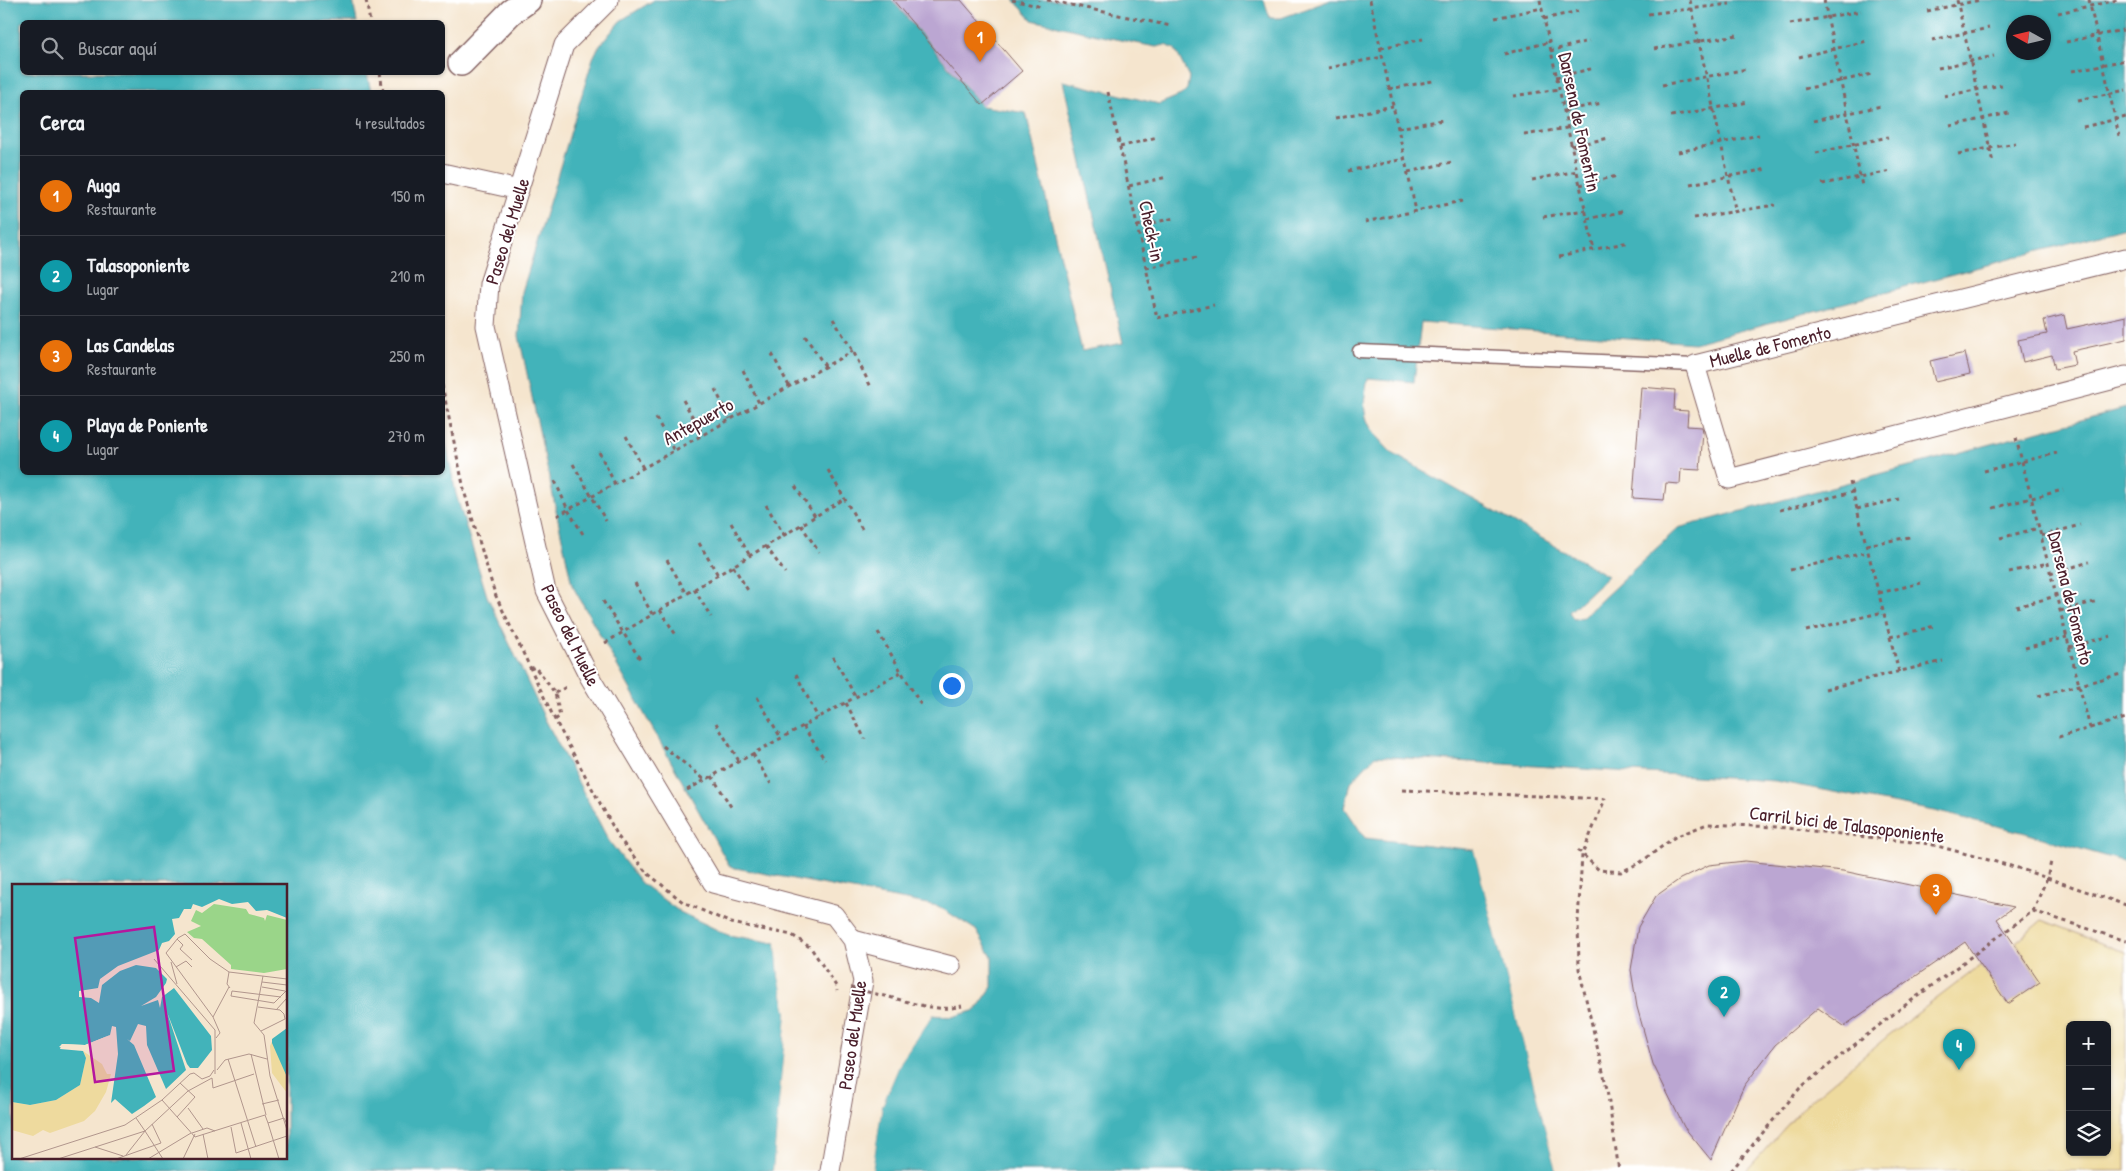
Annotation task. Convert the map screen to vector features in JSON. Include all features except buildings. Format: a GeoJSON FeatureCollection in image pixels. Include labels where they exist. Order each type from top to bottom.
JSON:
{"type":"FeatureCollection","features":[{"type":"Feature","properties":{"kind":"street"},"geometry":{"type":"LineString","coordinates":[[461,63],[504,18],[528,0]]}},
{"type":"Feature","properties":{"kind":"street","name":"Paseo del Muelle"},"geometry":{"type":"LineString","coordinates":[[609,0],[564,45],[489,284],[486,326],[546,591],[588,676],[713,883],[834,915],[853,940],[863,981],[830,1171]]}},
{"type":"Feature","properties":{"kind":"street"},"geometry":{"type":"LineString","coordinates":[[445,174],[519,190]]}},
{"type":"Feature","properties":{"kind":"street","name":"Muelle de Fomento"},"geometry":{"type":"LineString","coordinates":[[2126,258],[1695,365],[1729,479],[2126,376]]}},
{"type":"Feature","properties":{"kind":"street"},"geometry":{"type":"LineString","coordinates":[[853,940],[951,966]]}},
{"type":"Feature","properties":{"kind":"street"},"geometry":{"type":"LineString","coordinates":[[837,1171],[874,983]]}},
{"type":"Feature","properties":{"kind":"lane"},"geometry":{"type":"LineString","coordinates":[[1359,351],[1695,365]]}},
{"type":"Feature","properties":{"kind":"path"},"geometry":{"type":"LineString","coordinates":[[366,0],[370,20]]}},
{"type":"Feature","properties":{"kind":"path"},"geometry":{"type":"LineString","coordinates":[[1012,0],[1038,6],[1039,0]]}},
{"type":"Feature","properties":{"kind":"path"},"geometry":{"type":"LineString","coordinates":[[1048,0],[1171,26]]}},
{"type":"Feature","properties":{"kind":"path"},"geometry":{"type":"LineString","coordinates":[[1370,0],[1416,211]]}},
{"type":"Feature","properties":{"kind":"path","name":"Darsena de Fomentin"},"geometry":{"type":"LineString","coordinates":[[1540,0],[1594,250]]}},
{"type":"Feature","properties":{"kind":"path"},"geometry":{"type":"LineString","coordinates":[[1690,0],[1736,213]]}},
{"type":"Feature","properties":{"kind":"path"},"geometry":{"type":"LineString","coordinates":[[1824,0],[1862,186]]}},
{"type":"Feature","properties":{"kind":"path"},"geometry":{"type":"LineString","coordinates":[[1957,0],[1993,163]]}},
{"type":"Feature","properties":{"kind":"path"},"geometry":{"type":"LineString","coordinates":[[1928,11],[1980,0]]}},
{"type":"Feature","properties":{"kind":"path"},"geometry":{"type":"LineString","coordinates":[[2089,0],[2119,136]]}},
{"type":"Feature","properties":{"kind":"path"},"geometry":{"type":"LineString","coordinates":[[2058,13],[2117,0]]}},
{"type":"Feature","properties":{"kind":"path"},"geometry":{"type":"LineString","coordinates":[[1648,14],[1730,4]]}},
{"type":"Feature","properties":{"kind":"path"},"geometry":{"type":"LineString","coordinates":[[1495,18],[1542,8]]}},
{"type":"Feature","properties":{"kind":"path"},"geometry":{"type":"LineString","coordinates":[[1544,20],[1578,11]]}},
{"type":"Feature","properties":{"kind":"path"},"geometry":{"type":"LineString","coordinates":[[1790,24],[1861,11]]}},
{"type":"Feature","properties":{"kind":"path"},"geometry":{"type":"LineString","coordinates":[[1932,40],[1989,28]]}},
{"type":"Feature","properties":{"kind":"path"},"geometry":{"type":"LineString","coordinates":[[2066,42],[2123,30]]}},
{"type":"Feature","properties":{"kind":"path"},"geometry":{"type":"LineString","coordinates":[[1654,49],[1738,35]]}},
{"type":"Feature","properties":{"kind":"path"},"geometry":{"type":"LineString","coordinates":[[1381,48],[1424,40]]}},
{"type":"Feature","properties":{"kind":"path"},"geometry":{"type":"LineString","coordinates":[[1799,57],[1867,40]]}},
{"type":"Feature","properties":{"kind":"path"},"geometry":{"type":"LineString","coordinates":[[1550,51],[1589,41]]}},
{"type":"Feature","properties":{"kind":"path"},"geometry":{"type":"LineString","coordinates":[[1504,54],[1549,42]]}},
{"type":"Feature","properties":{"kind":"path"},"geometry":{"type":"LineString","coordinates":[[1938,68],[1994,56]]}},
{"type":"Feature","properties":{"kind":"path"},"geometry":{"type":"LineString","coordinates":[[1328,68],[1382,57]]}},
{"type":"Feature","properties":{"kind":"path"},"geometry":{"type":"LineString","coordinates":[[2072,71],[2126,60]]}},
{"type":"Feature","properties":{"kind":"path"},"geometry":{"type":"LineString","coordinates":[[1556,77],[1595,68]]}},
{"type":"Feature","properties":{"kind":"path"},"geometry":{"type":"LineString","coordinates":[[1662,85],[1747,69]]}},
{"type":"Feature","properties":{"kind":"path"},"geometry":{"type":"LineString","coordinates":[[1804,89],[1872,74]]}},
{"type":"Feature","properties":{"kind":"path"},"geometry":{"type":"LineString","coordinates":[[380,75],[383,90]]}},
{"type":"Feature","properties":{"kind":"path"},"geometry":{"type":"LineString","coordinates":[[1389,89],[1433,81]]}},
{"type":"Feature","properties":{"kind":"path"},"geometry":{"type":"LineString","coordinates":[[1944,96],[2002,84]]}},
{"type":"Feature","properties":{"kind":"path"},"geometry":{"type":"LineString","coordinates":[[1513,96],[1559,90]]}},
{"type":"Feature","properties":{"kind":"path"},"geometry":{"type":"LineString","coordinates":[[2078,100],[2126,90]]}},
{"type":"Feature","properties":{"kind":"path","name":"Check-in"},"geometry":{"type":"LineString","coordinates":[[1108,92],[1157,318],[1214,305]]}},
{"type":"Feature","properties":{"kind":"path"},"geometry":{"type":"LineString","coordinates":[[1671,116],[1749,102]]}},
{"type":"Feature","properties":{"kind":"path"},"geometry":{"type":"LineString","coordinates":[[1564,111],[1602,103]]}},
{"type":"Feature","properties":{"kind":"path"},"geometry":{"type":"LineString","coordinates":[[1335,118],[1393,106]]}},
{"type":"Feature","properties":{"kind":"path"},"geometry":{"type":"LineString","coordinates":[[1813,122],[1881,106]]}},
{"type":"Feature","properties":{"kind":"path"},"geometry":{"type":"LineString","coordinates":[[1950,126],[2009,113]]}},
{"type":"Feature","properties":{"kind":"path"},"geometry":{"type":"LineString","coordinates":[[2083,127],[2126,117]]}},
{"type":"Feature","properties":{"kind":"path"},"geometry":{"type":"LineString","coordinates":[[1398,128],[1443,120]]}},
{"type":"Feature","properties":{"kind":"path"},"geometry":{"type":"LineString","coordinates":[[1524,135],[1567,128]]}},
{"type":"Feature","properties":{"kind":"path"},"geometry":{"type":"LineString","coordinates":[[1678,152],[1759,135]]}},
{"type":"Feature","properties":{"kind":"path"},"geometry":{"type":"LineString","coordinates":[[1120,147],[1158,137]]}},
{"type":"Feature","properties":{"kind":"path"},"geometry":{"type":"LineString","coordinates":[[1816,152],[1888,137]]}},
{"type":"Feature","properties":{"kind":"path"},"geometry":{"type":"LineString","coordinates":[[1571,146],[1609,138]]}},
{"type":"Feature","properties":{"kind":"path"},"geometry":{"type":"LineString","coordinates":[[1958,154],[2016,143]]}},
{"type":"Feature","properties":{"kind":"path"},"geometry":{"type":"LineString","coordinates":[[1348,171],[1404,159]]}},
{"type":"Feature","properties":{"kind":"path"},"geometry":{"type":"LineString","coordinates":[[1408,172],[1452,162]]}},
{"type":"Feature","properties":{"kind":"path"},"geometry":{"type":"LineString","coordinates":[[1690,184],[1768,170]]}},
{"type":"Feature","properties":{"kind":"path"},"geometry":{"type":"LineString","coordinates":[[1532,180],[1577,171]]}},
{"type":"Feature","properties":{"kind":"path"},"geometry":{"type":"LineString","coordinates":[[1822,184],[1892,171]]}},
{"type":"Feature","properties":{"kind":"path"},"geometry":{"type":"LineString","coordinates":[[1580,185],[1617,176]]}},
{"type":"Feature","properties":{"kind":"path"},"geometry":{"type":"LineString","coordinates":[[1129,186],[1167,177]]}},
{"type":"Feature","properties":{"kind":"path"},"geometry":{"type":"LineString","coordinates":[[1365,222],[1462,201]]}},
{"type":"Feature","properties":{"kind":"path"},"geometry":{"type":"LineString","coordinates":[[1694,218],[1736,213],[1775,205]]}},
{"type":"Feature","properties":{"kind":"path"},"geometry":{"type":"LineString","coordinates":[[1543,217],[1585,210]]}},
{"type":"Feature","properties":{"kind":"path"},"geometry":{"type":"LineString","coordinates":[[1587,218],[1626,212]]}},
{"type":"Feature","properties":{"kind":"path"},"geometry":{"type":"LineString","coordinates":[[1137,226],[1175,218]]}},
{"type":"Feature","properties":{"kind":"path"},"geometry":{"type":"LineString","coordinates":[[1559,258],[1629,242]]}},
{"type":"Feature","properties":{"kind":"path"},"geometry":{"type":"LineString","coordinates":[[1146,268],[1198,257]]}},
{"type":"Feature","properties":{"kind":"path"},"geometry":{"type":"LineString","coordinates":[[832,319],[852,351],[871,388]]}},
{"type":"Feature","properties":{"kind":"path"},"geometry":{"type":"LineString","coordinates":[[805,336],[825,366]]}},
{"type":"Feature","properties":{"kind":"path","name":"Antepuerto"},"geometry":{"type":"LineString","coordinates":[[557,516],[852,351]]}},
{"type":"Feature","properties":{"kind":"path"},"geometry":{"type":"LineString","coordinates":[[772,354],[789,386]]}},
{"type":"Feature","properties":{"kind":"path"},"geometry":{"type":"LineString","coordinates":[[743,370],[759,403]]}},
{"type":"Feature","properties":{"kind":"path"},"geometry":{"type":"LineString","coordinates":[[715,388],[730,419]]}},
{"type":"Feature","properties":{"kind":"path"},"geometry":{"type":"LineString","coordinates":[[683,400],[703,435]]}},
{"type":"Feature","properties":{"kind":"path"},"geometry":{"type":"LineString","coordinates":[[656,418],[674,451]]}},
{"type":"Feature","properties":{"kind":"path"},"geometry":{"type":"LineString","coordinates":[[626,436],[643,468]]}},
{"type":"Feature","properties":{"kind":"path","name":"Darsena de Fomento"},"geometry":{"type":"LineString","coordinates":[[2016,438],[2090,728]]}},
{"type":"Feature","properties":{"kind":"path"},"geometry":{"type":"LineString","coordinates":[[599,452],[615,484]]}},
{"type":"Feature","properties":{"kind":"path"},"geometry":{"type":"LineString","coordinates":[[1984,471],[2057,453]]}},
{"type":"Feature","properties":{"kind":"path"},"geometry":{"type":"LineString","coordinates":[[573,464],[606,521]]}},
{"type":"Feature","properties":{"kind":"path"},"geometry":{"type":"LineString","coordinates":[[828,470],[862,529]]}},
{"type":"Feature","properties":{"kind":"path"},"geometry":{"type":"LineString","coordinates":[[555,481],[568,510],[583,534]]}},
{"type":"Feature","properties":{"kind":"path"},"geometry":{"type":"LineString","coordinates":[[1850,482],[1899,672]]}},
{"type":"Feature","properties":{"kind":"path"},"geometry":{"type":"LineString","coordinates":[[795,486],[815,516]]}},
{"type":"Feature","properties":{"kind":"path"},"geometry":{"type":"LineString","coordinates":[[1993,508],[2063,490]]}},
{"type":"Feature","properties":{"kind":"path"},"geometry":{"type":"LineString","coordinates":[[1780,510],[1853,492]]}},
{"type":"Feature","properties":{"kind":"path"},"geometry":{"type":"LineString","coordinates":[[604,643],[844,499]]}},
{"type":"Feature","properties":{"kind":"path"},"geometry":{"type":"LineString","coordinates":[[1857,509],[1899,499]]}},
{"type":"Feature","properties":{"kind":"path"},"geometry":{"type":"LineString","coordinates":[[766,505],[784,535]]}},
{"type":"Feature","properties":{"kind":"path"},"geometry":{"type":"LineString","coordinates":[[730,523],[750,556]]}},
{"type":"Feature","properties":{"kind":"path"},"geometry":{"type":"LineString","coordinates":[[801,524],[819,552]]}},
{"type":"Feature","properties":{"kind":"path"},"geometry":{"type":"LineString","coordinates":[[2041,536],[2080,525]]}},
{"type":"Feature","properties":{"kind":"path"},"geometry":{"type":"LineString","coordinates":[[2000,538],[2039,528]]}},
{"type":"Feature","properties":{"kind":"path"},"geometry":{"type":"LineString","coordinates":[[1866,545],[1910,537]]}},
{"type":"Feature","properties":{"kind":"path"},"geometry":{"type":"LineString","coordinates":[[699,543],[718,575]]}},
{"type":"Feature","properties":{"kind":"path"},"geometry":{"type":"LineString","coordinates":[[766,546],[785,573]]}},
{"type":"Feature","properties":{"kind":"path"},"geometry":{"type":"LineString","coordinates":[[1790,570],[1868,552]]}},
{"type":"Feature","properties":{"kind":"path"},"geometry":{"type":"LineString","coordinates":[[667,560],[687,594]]}},
{"type":"Feature","properties":{"kind":"path"},"geometry":{"type":"LineString","coordinates":[[2050,574],[2089,562]]}},
{"type":"Feature","properties":{"kind":"path"},"geometry":{"type":"LineString","coordinates":[[2009,572],[2048,563]]}},
{"type":"Feature","properties":{"kind":"path"},"geometry":{"type":"LineString","coordinates":[[733,566],[749,592]]}},
{"type":"Feature","properties":{"kind":"path"},"geometry":{"type":"LineString","coordinates":[[635,583],[652,614]]}},
{"type":"Feature","properties":{"kind":"path"},"geometry":{"type":"LineString","coordinates":[[1879,593],[1921,583]]}},
{"type":"Feature","properties":{"kind":"path"},"geometry":{"type":"LineString","coordinates":[[694,589],[711,617]]}},
{"type":"Feature","properties":{"kind":"path"},"geometry":{"type":"LineString","coordinates":[[2016,607],[2056,596]]}},
{"type":"Feature","properties":{"kind":"path"},"geometry":{"type":"LineString","coordinates":[[603,601],[640,659]]}},
{"type":"Feature","properties":{"kind":"path"},"geometry":{"type":"LineString","coordinates":[[2060,612],[2098,601]]}},
{"type":"Feature","properties":{"kind":"path"},"geometry":{"type":"LineString","coordinates":[[660,610],[676,635]]}},
{"type":"Feature","properties":{"kind":"path"},"geometry":{"type":"LineString","coordinates":[[1806,631],[1883,612]]}},
{"type":"Feature","properties":{"kind":"path"},"geometry":{"type":"LineString","coordinates":[[1890,637],[1935,626]]}},
{"type":"Feature","properties":{"kind":"path"},"geometry":{"type":"LineString","coordinates":[[878,632],[921,705]]}},
{"type":"Feature","properties":{"kind":"path"},"geometry":{"type":"LineString","coordinates":[[2069,647],[2111,636]]}},
{"type":"Feature","properties":{"kind":"path"},"geometry":{"type":"LineString","coordinates":[[2025,648],[2067,638]]}},
{"type":"Feature","properties":{"kind":"path"},"geometry":{"type":"LineString","coordinates":[[833,657],[856,697]]}},
{"type":"Feature","properties":{"kind":"path"},"geometry":{"type":"LineString","coordinates":[[1825,690],[1942,661]]}},
{"type":"Feature","properties":{"kind":"path"},"geometry":{"type":"LineString","coordinates":[[530,669],[535,667],[555,693],[560,716],[555,720]]}},
{"type":"Feature","properties":{"kind":"path"},"geometry":{"type":"LineString","coordinates":[[687,790],[901,672]]}},
{"type":"Feature","properties":{"kind":"path"},"geometry":{"type":"LineString","coordinates":[[796,674],[818,718]]}},
{"type":"Feature","properties":{"kind":"path"},"geometry":{"type":"LineString","coordinates":[[2038,696],[2121,674]]}},
{"type":"Feature","properties":{"kind":"path"},"geometry":{"type":"LineString","coordinates":[[757,698],[781,738]]}},
{"type":"Feature","properties":{"kind":"path"},"geometry":{"type":"LineString","coordinates":[[846,703],[865,739]]}},
{"type":"Feature","properties":{"kind":"path"},"geometry":{"type":"LineString","coordinates":[[2055,738],[2126,718]]}},
{"type":"Feature","properties":{"kind":"path"},"geometry":{"type":"LineString","coordinates":[[716,723],[739,762]]}},
{"type":"Feature","properties":{"kind":"path"},"geometry":{"type":"LineString","coordinates":[[802,726],[825,760]]}},
{"type":"Feature","properties":{"kind":"path"},"geometry":{"type":"LineString","coordinates":[[662,746],[705,780]]}},
{"type":"Feature","properties":{"kind":"path"},"geometry":{"type":"LineString","coordinates":[[753,754],[771,784]]}},
{"type":"Feature","properties":{"kind":"path"},"geometry":{"type":"LineString","coordinates":[[712,776],[733,810]]}},
{"type":"Feature","properties":{"kind":"path"},"geometry":{"type":"LineString","coordinates":[[1402,790],[1605,798],[1582,854],[1578,920],[1579,969],[1607,1089],[1619,1171]]}},
{"type":"Feature","properties":{"kind":"path","name":"Carril bici de Talasoponiente"},"geometry":{"type":"LineString","coordinates":[[1578,850],[1599,870],[1621,872],[1641,862],[1674,837],[1707,824],[1777,827],[1930,844],[2047,878],[2126,905]]}},
{"type":"Feature","properties":{"kind":"path"},"geometry":{"type":"LineString","coordinates":[[1731,1171],[1800,1088],[1896,1012],[2033,911],[2047,878],[2051,862]]}},
{"type":"Feature","properties":{"kind":"path"},"geometry":{"type":"LineString","coordinates":[[2033,911],[2126,941]]}},
{"type":"Feature","properties":{"kind":"path"},"geometry":{"type":"LineString","coordinates":[[851,988],[936,1009],[949,1010],[962,1006]]}},
{"type":"Feature","properties":{"kind":"sand"},"geometry":{"type":"Polygon","coordinates":[[[2042,920],[2126,953],[2126,1171],[1746,1171],[1806,1104],[1889,1035],[1981,965],[2008,1004],[2040,982],[2016,942],[2042,920]]]}},
{"type":"Feature","properties":{"kind":"water"},"geometry":{"type":"Polygon","coordinates":[[[0,0],[353,0],[357,20],[20,20],[20,75],[367,75],[371,90],[20,90],[20,475],[445,475],[445,440],[456,494],[487,596],[546,721],[609,841],[641,883],[680,912],[728,935],[776,943],[779,977],[787,1013],[773,1171],[0,1171],[0,0]]]}},
{"type":"Feature","properties":{"kind":"water"},"geometry":{"type":"Polygon","coordinates":[[[654,0],[892,0],[982,106],[1026,113],[1082,351],[1123,343],[1063,81],[1159,104],[1181,95],[1187,89],[1189,77],[1175,49],[1165,45],[1156,47],[1110,38],[1032,20],[1014,0],[1264,0],[1270,18],[1281,18],[1331,0],[2126,0],[2126,228],[1694,343],[1421,322],[1414,382],[1368,378],[1365,411],[1370,427],[1392,453],[1608,576],[1569,612],[1574,619],[1583,617],[1678,528],[2126,408],[2126,862],[2022,832],[1934,811],[1775,781],[1375,756],[1351,782],[1345,808],[1365,838],[1474,850],[1556,1171],[872,1171],[882,1106],[901,1061],[933,1015],[952,1017],[976,1010],[992,987],[992,957],[976,930],[938,906],[730,867],[572,585],[519,336],[522,292],[593,58],[598,48],[620,21],[654,0]]]}},
{"type":"Feature","properties":{"kind":"pier"},"geometry":{"type":"Polygon","coordinates":[[[1474,850],[1477,850],[1559,1171],[1556,1171],[1474,850]]]}},
{"type":"Feature","properties":{"kind":"pier"},"geometry":{"type":"Polygon","coordinates":[[[776,943],[779,944],[782,977],[789,1013],[775,1171],[773,1171],[787,1013],[779,977],[776,943]]]}},
{"type":"Feature","properties":{"kind":"pier"},"geometry":{"type":"Polygon","coordinates":[[[930,1015],[933,1015],[901,1061],[882,1106],[872,1171],[870,1171],[880,1105],[899,1060],[930,1015]]]}},
{"type":"Feature","properties":{"kind":"place","name":"Auga"},"geometry":{"type":"Point","coordinates":[980,62]}},
{"type":"Feature","properties":{"kind":"place","name":"Las Candelas"},"geometry":{"type":"Point","coordinates":[1936,915]}},
{"type":"Feature","properties":{"kind":"place","name":"Talasoponiente"},"geometry":{"type":"Point","coordinates":[1724,1017]}},
{"type":"Feature","properties":{"kind":"place","name":"Playa de Poniente"},"geometry":{"type":"Point","coordinates":[1959,1070]}}]}
